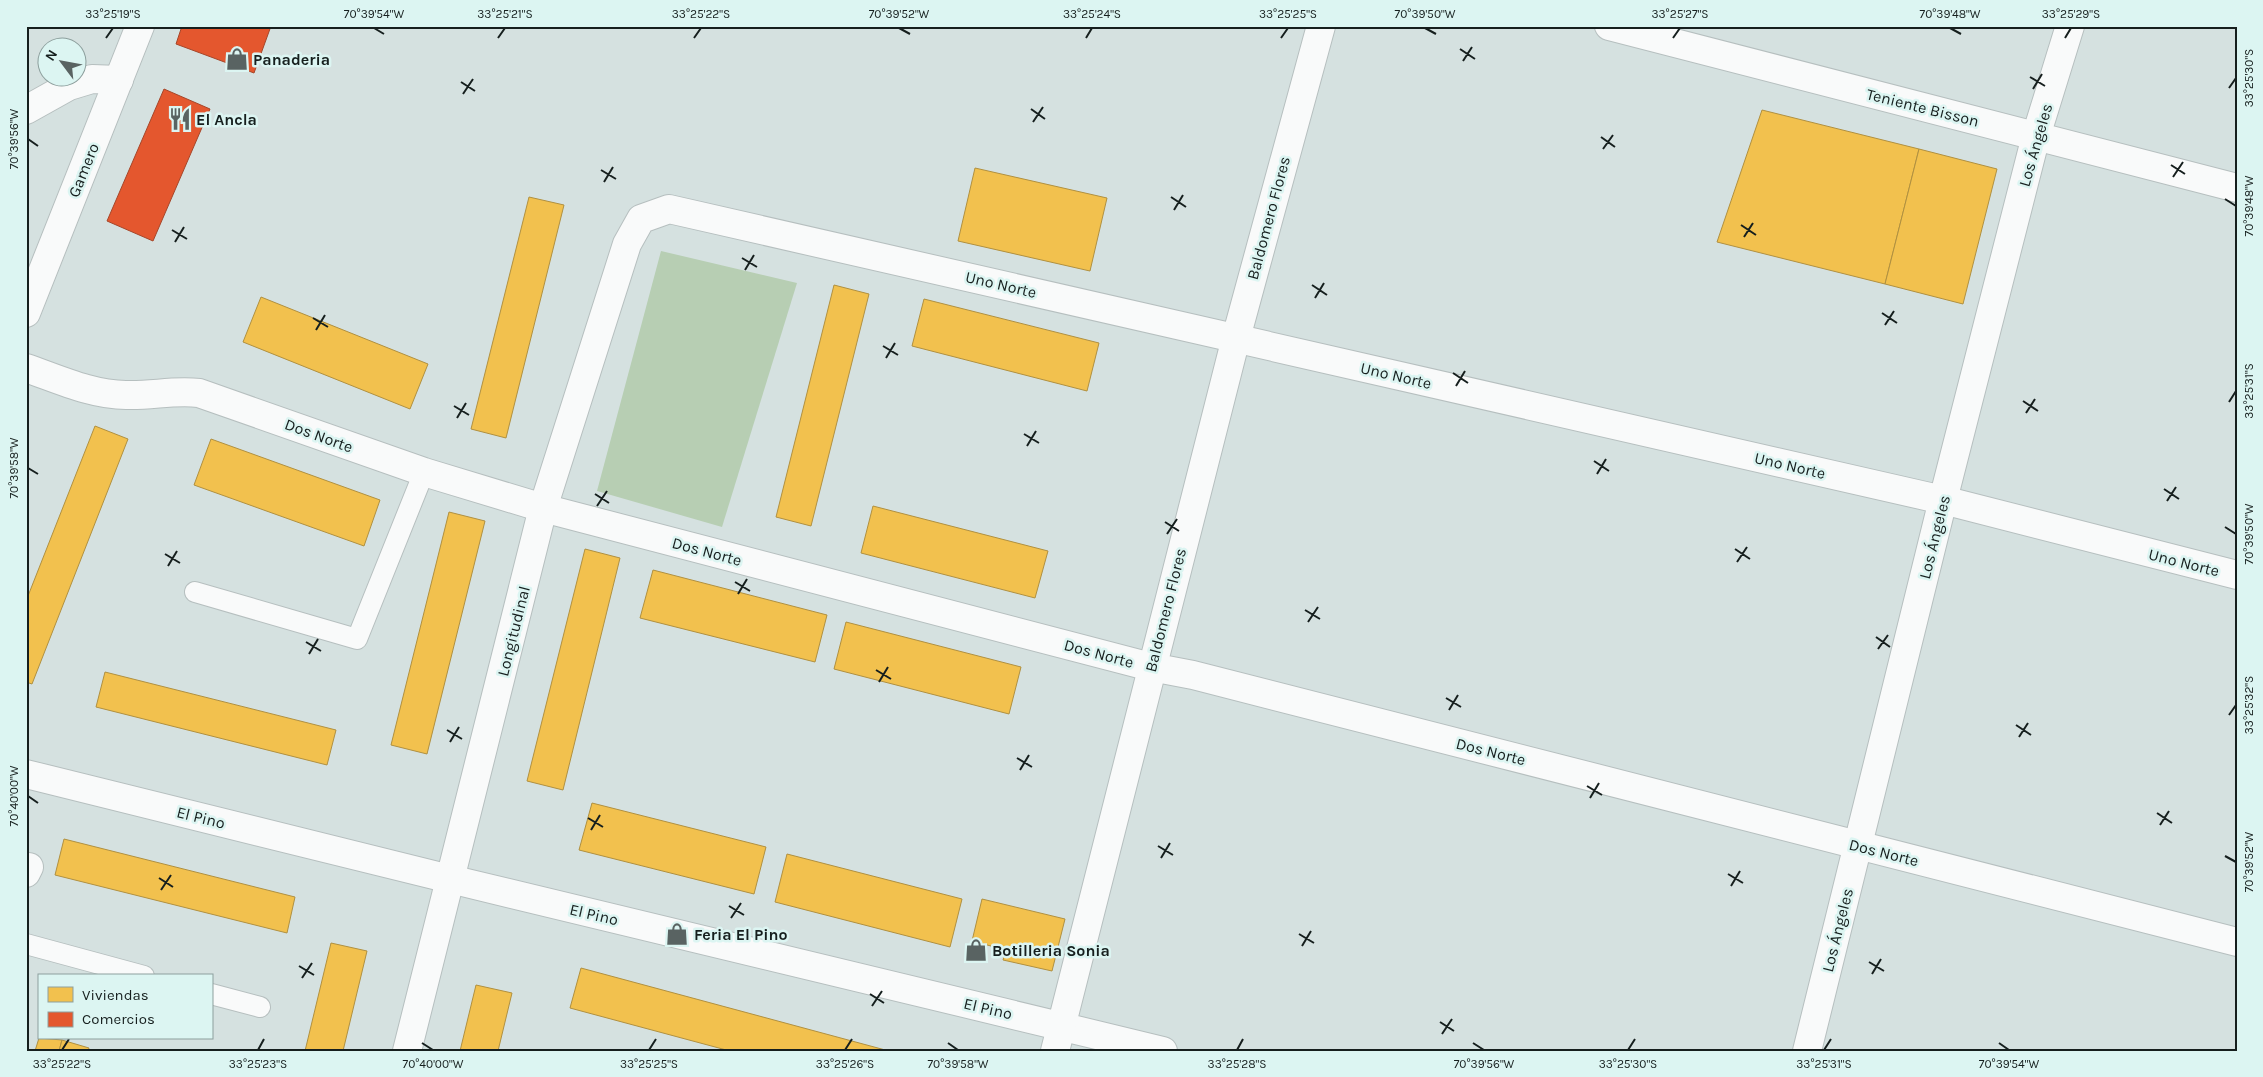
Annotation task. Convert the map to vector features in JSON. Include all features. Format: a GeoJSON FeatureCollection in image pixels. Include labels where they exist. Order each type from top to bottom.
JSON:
{"type":"FeatureCollection","features":[{"type":"Feature","properties":{"kind":"street","name":"Gamero"},"geometry":{"type":"LineString","coordinates":[[26,313],[140,26]]}},
{"type":"Feature","properties":{"kind":"street","name":"Baldomero Flores"},"geometry":{"type":"LineString","coordinates":[[1058,1038],[1236,338],[1321,26]]}},
{"type":"Feature","properties":{"kind":"street","name":"Teniente Bisson"},"geometry":{"type":"LineString","coordinates":[[1608,26],[2237,188]]}},
{"type":"Feature","properties":{"kind":"street","name":"Los Ángeles"},"geometry":{"type":"LineString","coordinates":[[1807,1051],[1943,500],[2036,136],[2070,26]]}},
{"type":"Feature","properties":{"kind":"street"},"geometry":{"type":"LineString","coordinates":[[26,110],[69,86],[92,79],[119,80]]}},
{"type":"Feature","properties":{"kind":"street","name":"Uno Norte"},"geometry":{"type":"LineString","coordinates":[[641,220],[669,208],[1943,500],[2237,575]]}},
{"type":"Feature","properties":{"kind":"street","name":"Longitudinal"},"geometry":{"type":"LineString","coordinates":[[408,1051],[543,508],[627,244],[641,220]]}},
{"type":"Feature","properties":{"kind":"street","name":"Dos Norte"},"geometry":{"type":"LineString","coordinates":[[26,368],[103,393],[132,396],[168,391],[199,393],[424,472],[543,508],[1151,667],[1193,675],[2237,942]]}},
{"type":"Feature","properties":{"kind":"street","name":"El Pino"},"geometry":{"type":"LineString","coordinates":[[26,774],[450,879],[1058,1038],[1163,1051]]}},
{"type":"Feature","properties":{"kind":"lane"},"geometry":{"type":"LineString","coordinates":[[195,592],[357,639],[424,472]]}},
{"type":"Feature","properties":{"kind":"lane"},"geometry":{"type":"LineString","coordinates":[[26,944],[137,974]]}},
{"type":"Feature","properties":{"kind":"lane"},"geometry":{"type":"LineString","coordinates":[[212,994],[260,1007]]}},
{"type":"Feature","properties":{"kind":"green space"},"geometry":{"type":"Polygon","coordinates":[[[661,251],[797,283],[722,527],[597,491],[661,251]]]}},
{"type":"Feature","properties":{"kind":"building: Viviendas"},"geometry":{"type":"Polygon","coordinates":[[[1762,110],[1919,149],[1885,284],[1717,242],[1762,110]]]}},
{"type":"Feature","properties":{"kind":"building: Viviendas"},"geometry":{"type":"Polygon","coordinates":[[[1919,149],[1997,169],[1963,304],[1885,284],[1919,149]]]}},
{"type":"Feature","properties":{"kind":"building: Viviendas"},"geometry":{"type":"Polygon","coordinates":[[[975,168],[1107,198],[1090,271],[958,241],[975,168]]]}},
{"type":"Feature","properties":{"kind":"building: Viviendas"},"geometry":{"type":"Polygon","coordinates":[[[529,197],[564,205],[506,438],[471,429],[529,197]]]}},
{"type":"Feature","properties":{"kind":"building: Viviendas"},"geometry":{"type":"Polygon","coordinates":[[[834,285],[869,294],[811,526],[776,517],[834,285]]]}},
{"type":"Feature","properties":{"kind":"building: Viviendas"},"geometry":{"type":"Polygon","coordinates":[[[261,297],[428,364],[410,409],[243,342],[261,297]]]}},
{"type":"Feature","properties":{"kind":"building: Viviendas"},"geometry":{"type":"Polygon","coordinates":[[[924,299],[1099,343],[1087,391],[912,346],[924,299]]]}},
{"type":"Feature","properties":{"kind":"building: Viviendas"},"geometry":{"type":"Polygon","coordinates":[[[95,426],[128,439],[32,684],[26,682],[26,601],[95,426]]]}},
{"type":"Feature","properties":{"kind":"building: Viviendas"},"geometry":{"type":"Polygon","coordinates":[[[211,439],[380,500],[364,546],[194,485],[211,439]]]}},
{"type":"Feature","properties":{"kind":"building: Viviendas"},"geometry":{"type":"Polygon","coordinates":[[[873,506],[1048,551],[1035,598],[861,553],[873,506]]]}},
{"type":"Feature","properties":{"kind":"building: Viviendas"},"geometry":{"type":"Polygon","coordinates":[[[449,512],[485,521],[427,754],[391,745],[449,512]]]}},
{"type":"Feature","properties":{"kind":"building: Viviendas"},"geometry":{"type":"Polygon","coordinates":[[[585,549],[620,558],[563,790],[527,781],[585,549]]]}},
{"type":"Feature","properties":{"kind":"building: Viviendas"},"geometry":{"type":"Polygon","coordinates":[[[653,570],[827,615],[815,662],[640,618],[653,570]]]}},
{"type":"Feature","properties":{"kind":"building: Viviendas"},"geometry":{"type":"Polygon","coordinates":[[[846,622],[1021,667],[1009,714],[834,669],[846,622]]]}},
{"type":"Feature","properties":{"kind":"building: Viviendas"},"geometry":{"type":"Polygon","coordinates":[[[105,672],[336,730],[327,765],[96,707],[105,672]]]}},
{"type":"Feature","properties":{"kind":"building: Viviendas"},"geometry":{"type":"Polygon","coordinates":[[[592,803],[766,847],[754,894],[579,850],[592,803]]]}},
{"type":"Feature","properties":{"kind":"building: Viviendas"},"geometry":{"type":"Polygon","coordinates":[[[64,839],[295,897],[287,933],[55,875],[64,839]]]}},
{"type":"Feature","properties":{"kind":"building: Viviendas"},"geometry":{"type":"Polygon","coordinates":[[[787,854],[962,899],[950,947],[775,902],[787,854]]]}},
{"type":"Feature","properties":{"kind":"building: Viviendas"},"geometry":{"type":"Polygon","coordinates":[[[982,899],[1065,919],[1052,971],[1003,960],[1006,950],[972,941],[982,899]]]}},
{"type":"Feature","properties":{"kind":"building: Viviendas"},"geometry":{"type":"Polygon","coordinates":[[[331,943],[367,951],[343,1051],[305,1051],[331,943]]]}},
{"type":"Feature","properties":{"kind":"building: Viviendas"},"geometry":{"type":"Polygon","coordinates":[[[581,968],[889,1051],[730,1051],[570,1008],[581,968]]]}},
{"type":"Feature","properties":{"kind":"building: Viviendas"},"geometry":{"type":"Polygon","coordinates":[[[476,985],[512,993],[498,1051],[460,1051],[476,985]]]}},
{"type":"Feature","properties":{"kind":"building: Viviendas"},"geometry":{"type":"Polygon","coordinates":[[[38,1040],[62,1040],[59,1051],[35,1051],[38,1040]]]}},
{"type":"Feature","properties":{"kind":"building: Viviendas"},"geometry":{"type":"Polygon","coordinates":[[[62,1040],[89,1048],[88,1051],[59,1051],[62,1040]]]}},
{"type":"Feature","properties":{"kind":"building: Comercios","name":"Panaderia"},"geometry":{"type":"Polygon","coordinates":[[[182,26],[271,26],[254,73],[176,44],[182,26]]]}},
{"type":"Feature","properties":{"kind":"building: Comercios"},"geometry":{"type":"Polygon","coordinates":[[[164,89],[210,109],[153,241],[107,221],[164,89]]]}},
{"type":"Feature","properties":{"kind":"place","name":"Panaderia"},"geometry":{"type":"Point","coordinates":[237,59]}},
{"type":"Feature","properties":{"kind":"place","name":"El Ancla"},"geometry":{"type":"Point","coordinates":[180,119]}},
{"type":"Feature","properties":{"kind":"place","name":"Feria El Pino"},"geometry":{"type":"Point","coordinates":[677,934]}},
{"type":"Feature","properties":{"kind":"place","name":"Botilleria Sonia"},"geometry":{"type":"Point","coordinates":[976,950]}}]}
